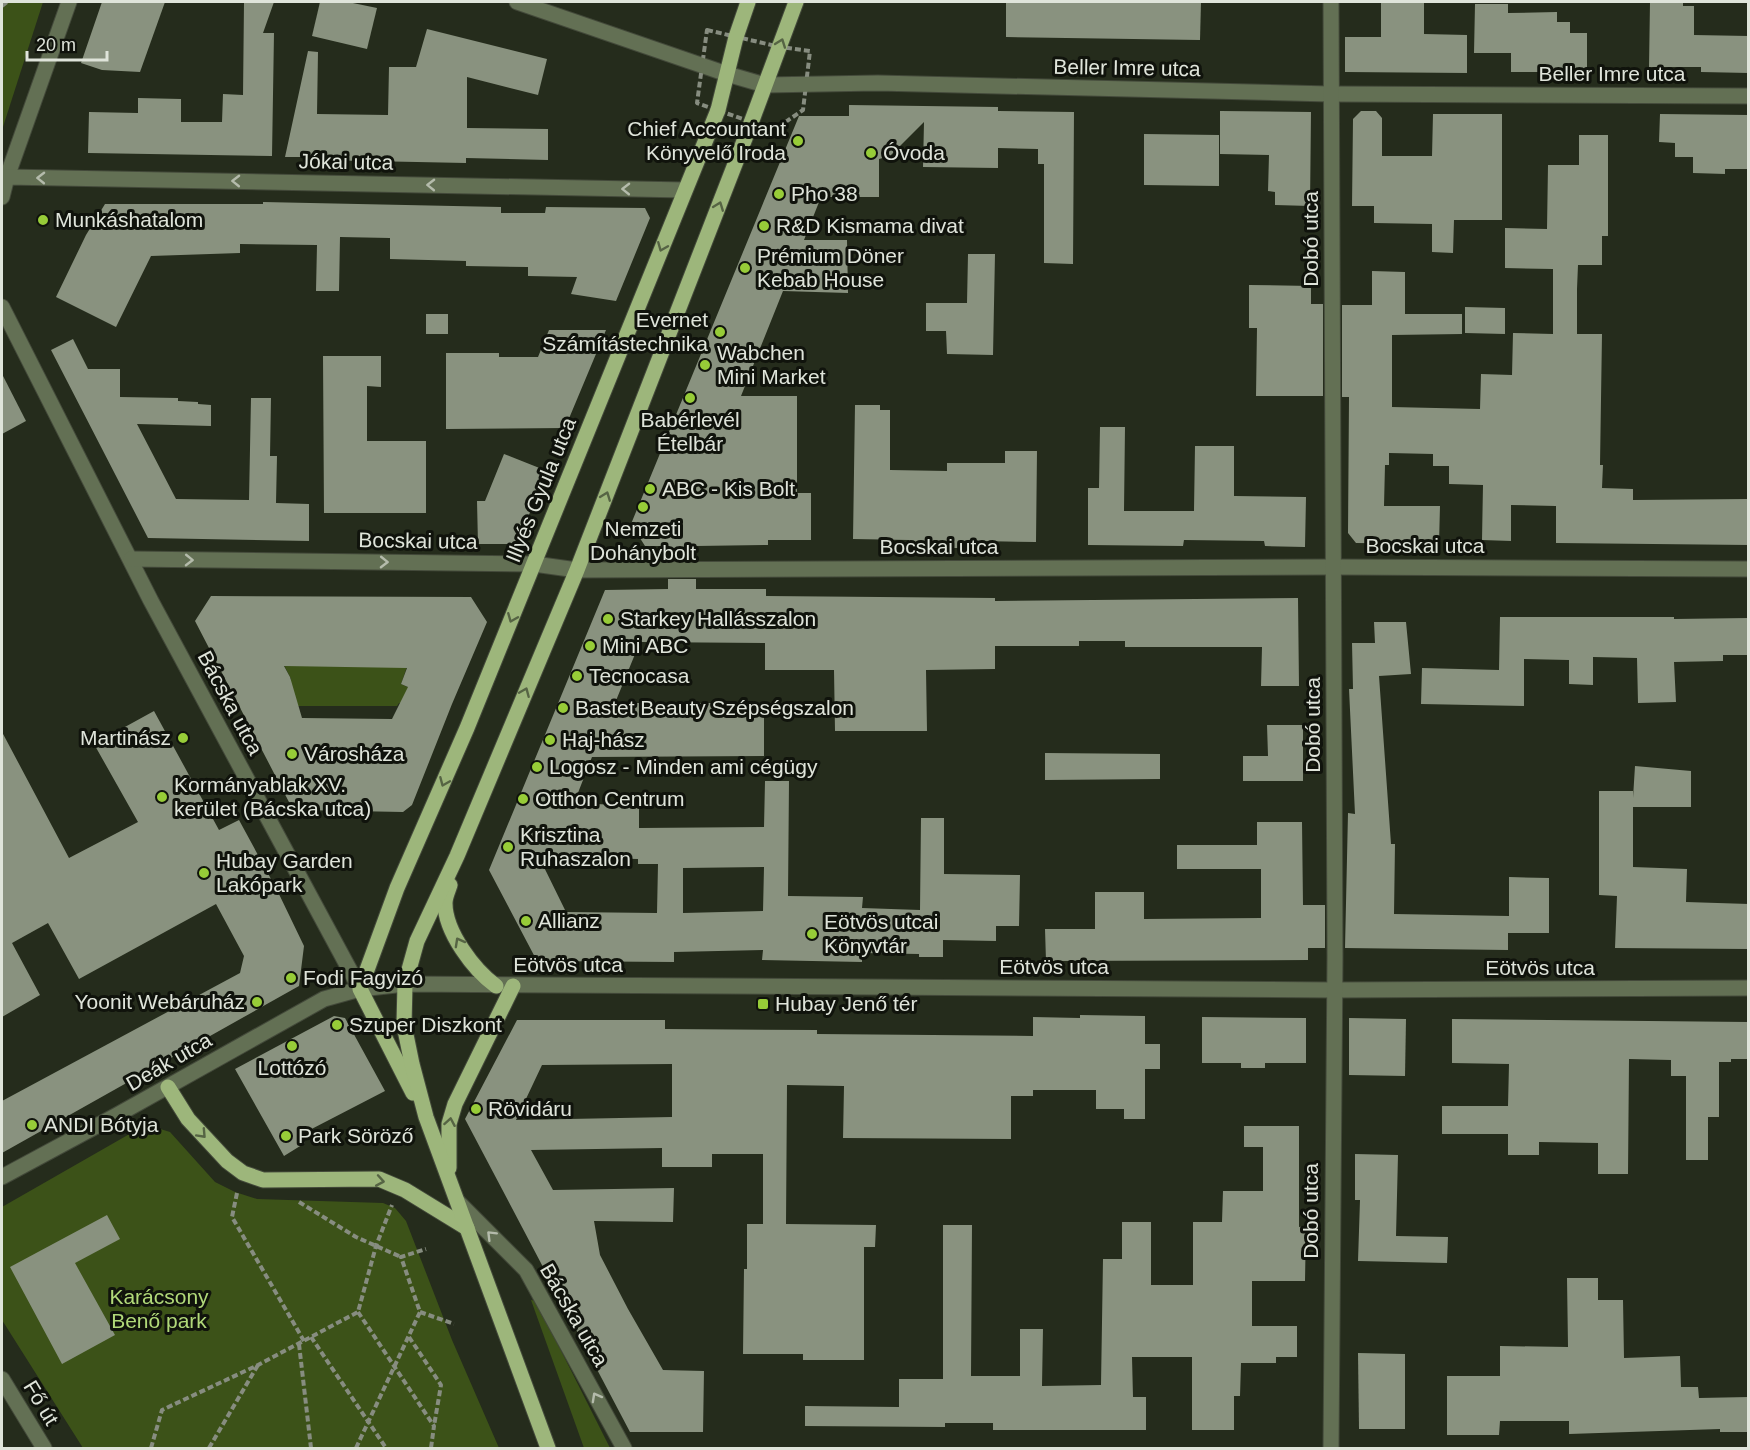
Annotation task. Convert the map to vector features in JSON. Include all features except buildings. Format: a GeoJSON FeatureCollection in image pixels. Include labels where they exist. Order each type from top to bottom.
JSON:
{"type":"FeatureCollection","features":[{"type":"Feature","properties":{"kind":"main road","name":"Illyés Gyula utca"},"geometry":{"type":"LineString","coordinates":[[360,989],[397,888],[467,728],[718,110],[748,2]]}},
{"type":"Feature","properties":{"kind":"main road"},"geometry":{"type":"LineString","coordinates":[[405,984],[417,941],[457,856],[577,570],[796,2]]}},
{"type":"Feature","properties":{"kind":"main road"},"geometry":{"type":"LineString","coordinates":[[457,856],[445,902],[447,918],[473,966],[496,986]]}},
{"type":"Feature","properties":{"kind":"main road","name":"Bácska utca"},"geometry":{"type":"LineString","coordinates":[[405,984],[404,1024],[412,1064],[426,1117],[458,1202]]}},
{"type":"Feature","properties":{"kind":"main road"},"geometry":{"type":"LineString","coordinates":[[450,1180],[448,1124],[454,1104],[513,986]]}},
{"type":"Feature","properties":{"kind":"main road","name":"Bácska utca"},"geometry":{"type":"LineString","coordinates":[[360,989],[380,1032],[426,1117]]}},
{"type":"Feature","properties":{"kind":"main road"},"geometry":{"type":"LineString","coordinates":[[168,1087],[188,1119],[227,1161],[243,1173],[263,1180],[379,1179],[394,1184],[467,1228]]}},
{"type":"Feature","properties":{"kind":"main road"},"geometry":{"type":"LineString","coordinates":[[458,1202],[548,1449]]}},
{"type":"Feature","properties":{"kind":"street"},"geometry":{"type":"LineString","coordinates":[[2,196],[4,177],[69,2]]}},
{"type":"Feature","properties":{"kind":"street","name":"Beller Imre utca"},"geometry":{"type":"LineString","coordinates":[[517,2],[765,85],[878,83],[1330,94],[1749,96]]}},
{"type":"Feature","properties":{"kind":"street","name":"Dobó utca"},"geometry":{"type":"LineString","coordinates":[[1330,1449],[1334,990],[1331,2]]}},
{"type":"Feature","properties":{"kind":"street","name":"Jókai utca"},"geometry":{"type":"LineString","coordinates":[[4,177],[685,190]]}},
{"type":"Feature","properties":{"kind":"street","name":"Bácska utca"},"geometry":{"type":"LineString","coordinates":[[2,307],[131,559],[360,989]]}},
{"type":"Feature","properties":{"kind":"street","name":"Bocskai utca"},"geometry":{"type":"LineString","coordinates":[[131,559],[534,564],[577,570],[1334,567],[1749,569]]}},
{"type":"Feature","properties":{"kind":"street","name":"Eötvös utca"},"geometry":{"type":"LineString","coordinates":[[360,989],[405,984],[1334,990],[1749,988]]}},
{"type":"Feature","properties":{"kind":"street","name":"Deák utca"},"geometry":{"type":"LineString","coordinates":[[2,1177],[324,999],[360,989]]}},
{"type":"Feature","properties":{"kind":"street","name":"Bácska utca"},"geometry":{"type":"LineString","coordinates":[[458,1202],[526,1270],[624,1449]]}},
{"type":"Feature","properties":{"kind":"street","name":"Fő út"},"geometry":{"type":"LineString","coordinates":[[2,1380],[44,1449]]}},
{"type":"Feature","properties":{"kind":"path"},"geometry":{"type":"LineString","coordinates":[[2,6],[7,2]]}},
{"type":"Feature","properties":{"kind":"path"},"geometry":{"type":"LineString","coordinates":[[151,1449],[162,1410],[258,1365],[358,1311],[376,1246],[394,1198],[394,1184]]}},
{"type":"Feature","properties":{"kind":"path"},"geometry":{"type":"LineString","coordinates":[[237,1189],[232,1217],[304,1341]]}},
{"type":"Feature","properties":{"kind":"path"},"geometry":{"type":"LineString","coordinates":[[293,1198],[338,1226],[400,1257],[426,1249]]}},
{"type":"Feature","properties":{"kind":"path"},"geometry":{"type":"LineString","coordinates":[[356,1449],[420,1312],[400,1257]]}},
{"type":"Feature","properties":{"kind":"path"},"geometry":{"type":"LineString","coordinates":[[358,1311],[434,1426]]}},
{"type":"Feature","properties":{"kind":"path"},"geometry":{"type":"LineString","coordinates":[[420,1312],[454,1324]]}},
{"type":"Feature","properties":{"kind":"path"},"geometry":{"type":"LineString","coordinates":[[311,1337],[386,1449]]}},
{"type":"Feature","properties":{"kind":"path"},"geometry":{"type":"LineString","coordinates":[[408,1337],[441,1385],[431,1449]]}},
{"type":"Feature","properties":{"kind":"path"},"geometry":{"type":"LineString","coordinates":[[299,1344],[311,1449]]}},
{"type":"Feature","properties":{"kind":"path"},"geometry":{"type":"LineString","coordinates":[[209,1449],[258,1365]]}},
{"type":"Feature","properties":{"kind":"green space"},"geometry":{"type":"Polygon","coordinates":[[[2,2],[43,2],[2,130],[2,2]]]}},
{"type":"Feature","properties":{"kind":"green space"},"geometry":{"type":"Polygon","coordinates":[[[278,653],[411,655],[401,684],[414,690],[408,703],[399,703],[397,706],[298,706],[272,691],[291,679],[278,653]]]}},
{"type":"Feature","properties":{"kind":"green space","name":"Karácsony Benő park"},"geometry":{"type":"Polygon","coordinates":[[[154,1127],[170,1132],[215,1182],[235,1192],[257,1199],[383,1203],[395,1208],[406,1221],[452,1340],[499,1448],[83,1448],[2,1320],[2,1207],[140,1128],[154,1127]]]}},
{"type":"Feature","properties":{"kind":"green space"},"geometry":{"type":"Polygon","coordinates":[[[531,1300],[536,1301],[610,1448],[584,1448],[531,1300]]]}},
{"type":"Feature","properties":{"kind":"place","name":"Chief Accountant Könyvelő Iroda"},"geometry":{"type":"Point","coordinates":[798,141]}},
{"type":"Feature","properties":{"kind":"place","name":"Óvoda"},"geometry":{"type":"Point","coordinates":[871,153]}},
{"type":"Feature","properties":{"kind":"place","name":"Pho 38"},"geometry":{"type":"Point","coordinates":[779,194]}},
{"type":"Feature","properties":{"kind":"place","name":"Munkáshatalom"},"geometry":{"type":"Point","coordinates":[43,220]}},
{"type":"Feature","properties":{"kind":"place","name":"R&D Kismama divat"},"geometry":{"type":"Point","coordinates":[764,226]}},
{"type":"Feature","properties":{"kind":"place","name":"Prémium Döner Kebab House"},"geometry":{"type":"Point","coordinates":[745,268]}},
{"type":"Feature","properties":{"kind":"place","name":"Evernet Számítástechnika"},"geometry":{"type":"Point","coordinates":[720,332]}},
{"type":"Feature","properties":{"kind":"place","name":"Wabchen Mini Market"},"geometry":{"type":"Point","coordinates":[705,365]}},
{"type":"Feature","properties":{"kind":"place","name":"Babérlevél Ételbár"},"geometry":{"type":"Point","coordinates":[690,398]}},
{"type":"Feature","properties":{"kind":"place","name":"ABC - Kis Bolt"},"geometry":{"type":"Point","coordinates":[650,489]}},
{"type":"Feature","properties":{"kind":"place","name":"Nemzeti Dohánybolt"},"geometry":{"type":"Point","coordinates":[643,507]}},
{"type":"Feature","properties":{"kind":"place","name":"Starkey Hallásszalon"},"geometry":{"type":"Point","coordinates":[608,619]}},
{"type":"Feature","properties":{"kind":"place","name":"Mini ABC"},"geometry":{"type":"Point","coordinates":[590,646]}},
{"type":"Feature","properties":{"kind":"place","name":"Tecnocasa"},"geometry":{"type":"Point","coordinates":[577,676]}},
{"type":"Feature","properties":{"kind":"place","name":"Bastet Beauty Szépségszalon"},"geometry":{"type":"Point","coordinates":[563,708]}},
{"type":"Feature","properties":{"kind":"place","name":"Martinász"},"geometry":{"type":"Point","coordinates":[183,738]}},
{"type":"Feature","properties":{"kind":"place","name":"Haj-hász"},"geometry":{"type":"Point","coordinates":[550,740]}},
{"type":"Feature","properties":{"kind":"place","name":"Városháza"},"geometry":{"type":"Point","coordinates":[292,754]}},
{"type":"Feature","properties":{"kind":"place","name":"Logosz - Minden ami cégügy"},"geometry":{"type":"Point","coordinates":[537,767]}},
{"type":"Feature","properties":{"kind":"place","name":"Kormányablak XV. kerület (Bácska utca)"},"geometry":{"type":"Point","coordinates":[162,797]}},
{"type":"Feature","properties":{"kind":"place","name":"Otthon Centrum"},"geometry":{"type":"Point","coordinates":[523,799]}},
{"type":"Feature","properties":{"kind":"place","name":"Krisztina Ruhaszalon"},"geometry":{"type":"Point","coordinates":[508,847]}},
{"type":"Feature","properties":{"kind":"place","name":"Hubay Garden Lakópark"},"geometry":{"type":"Point","coordinates":[204,873]}},
{"type":"Feature","properties":{"kind":"place","name":"Allianz"},"geometry":{"type":"Point","coordinates":[526,921]}},
{"type":"Feature","properties":{"kind":"place","name":"Eötvös utcai Könyvtár"},"geometry":{"type":"Point","coordinates":[812,934]}},
{"type":"Feature","properties":{"kind":"place","name":"Fodi Fagyizó"},"geometry":{"type":"Point","coordinates":[291,978]}},
{"type":"Feature","properties":{"kind":"place","name":"Yoonit Webáruház"},"geometry":{"type":"Point","coordinates":[257,1002]}},
{"type":"Feature","properties":{"kind":"place","name":"Hubay Jenő tér"},"geometry":{"type":"Point","coordinates":[763,1004]}},
{"type":"Feature","properties":{"kind":"place","name":"Szuper Diszkont"},"geometry":{"type":"Point","coordinates":[337,1025]}},
{"type":"Feature","properties":{"kind":"place","name":"Lottózó"},"geometry":{"type":"Point","coordinates":[292,1046]}},
{"type":"Feature","properties":{"kind":"place","name":"Rövidáru"},"geometry":{"type":"Point","coordinates":[476,1109]}},
{"type":"Feature","properties":{"kind":"place","name":"ANDI Bótyja"},"geometry":{"type":"Point","coordinates":[32,1125]}},
{"type":"Feature","properties":{"kind":"place","name":"Park Söröző"},"geometry":{"type":"Point","coordinates":[286,1136]}}]}
